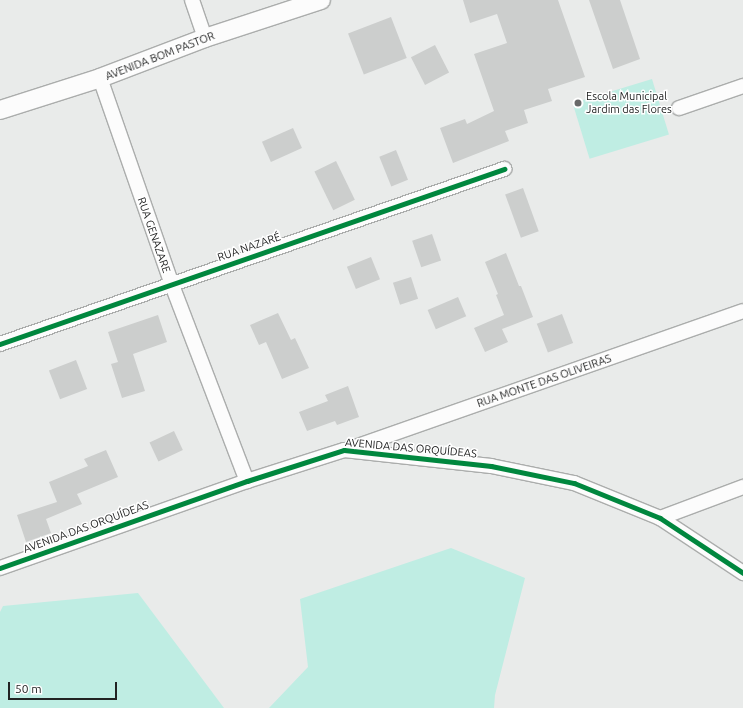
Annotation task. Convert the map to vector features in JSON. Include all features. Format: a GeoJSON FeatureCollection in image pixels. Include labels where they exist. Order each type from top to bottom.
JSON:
{"type":"FeatureCollection","features":[{"type":"Feature","properties":{"kind":"street"},"geometry":{"type":"LineString","coordinates":[[192,0],[205,38]]}},
{"type":"Feature","properties":{"kind":"street","name":"AVENIDA BOM PASTOR"},"geometry":{"type":"LineString","coordinates":[[0,110],[100,78],[205,38],[321,0]]}},
{"type":"Feature","properties":{"kind":"street","name":"RUA GENAZARE"},"geometry":{"type":"LineString","coordinates":[[100,78],[172,285],[247,481]]}},
{"type":"Feature","properties":{"kind":"street"},"geometry":{"type":"LineString","coordinates":[[679,108],[743,86]]}},
{"type":"Feature","properties":{"kind":"street","name":"RUA NAZARÉ"},"geometry":{"type":"LineString","coordinates":[[0,344],[504,169]]}},
{"type":"Feature","properties":{"kind":"street","name":"RUA MONTE DAS OLIVEIRAS"},"geometry":{"type":"LineString","coordinates":[[344,450],[743,311]]}},
{"type":"Feature","properties":{"kind":"street","name":"AVENIDA DAS ORQUÍDEAS"},"geometry":{"type":"LineString","coordinates":[[0,568],[247,481],[344,450],[491,466],[574,483],[660,518],[743,573]]}},
{"type":"Feature","properties":{"kind":"street"},"geometry":{"type":"LineString","coordinates":[[660,518],[743,487]]}},
{"type":"Feature","properties":{"kind":"green space"},"geometry":{"type":"Polygon","coordinates":[[[652,79],[669,134],[590,159],[573,103],[652,79]]]}},
{"type":"Feature","properties":{"kind":"green space"},"geometry":{"type":"Polygon","coordinates":[[[451,548],[525,578],[495,695],[494,708],[269,708],[308,667],[300,599],[451,548]]]}},
{"type":"Feature","properties":{"kind":"green space"},"geometry":{"type":"Polygon","coordinates":[[[138,593],[224,708],[0,708],[0,612],[3,606],[138,593]]]}},
{"type":"Feature","properties":{"kind":"building"},"geometry":{"type":"Polygon","coordinates":[[[463,0],[558,0],[585,77],[548,89],[552,101],[524,110],[528,123],[505,131],[509,141],[453,163],[440,128],[465,119],[467,124],[494,111],[474,54],[507,43],[497,14],[470,23],[463,0]]]}},
{"type":"Feature","properties":{"kind":"building"},"geometry":{"type":"Polygon","coordinates":[[[589,0],[620,0],[640,59],[613,69],[589,0]]]}},
{"type":"Feature","properties":{"kind":"building"},"geometry":{"type":"Polygon","coordinates":[[[391,17],[407,58],[364,75],[348,33],[391,17]]]}},
{"type":"Feature","properties":{"kind":"building"},"geometry":{"type":"Polygon","coordinates":[[[435,45],[449,73],[425,85],[411,57],[435,45]]]}},
{"type":"Feature","properties":{"kind":"building"},"geometry":{"type":"Polygon","coordinates":[[[293,128],[302,148],[271,162],[262,142],[293,128]]]}},
{"type":"Feature","properties":{"kind":"building"},"geometry":{"type":"Polygon","coordinates":[[[396,150],[408,180],[391,186],[379,157],[396,150]]]}},
{"type":"Feature","properties":{"kind":"building"},"geometry":{"type":"Polygon","coordinates":[[[336,161],[355,200],[333,210],[314,172],[336,161]]]}},
{"type":"Feature","properties":{"kind":"building"},"geometry":{"type":"Polygon","coordinates":[[[523,188],[539,231],[521,238],[505,194],[523,188]]]}},
{"type":"Feature","properties":{"kind":"building"},"geometry":{"type":"Polygon","coordinates":[[[432,234],[441,260],[421,267],[412,241],[432,234]]]}},
{"type":"Feature","properties":{"kind":"building"},"geometry":{"type":"Polygon","coordinates":[[[506,253],[533,317],[502,329],[508,342],[485,352],[474,328],[504,315],[496,295],[498,294],[485,262],[506,253]]]}},
{"type":"Feature","properties":{"kind":"building"},"geometry":{"type":"Polygon","coordinates":[[[371,257],[380,279],[356,289],[347,267],[371,257]]]}},
{"type":"Feature","properties":{"kind":"building"},"geometry":{"type":"Polygon","coordinates":[[[411,277],[418,299],[400,305],[393,283],[411,277]]]}},
{"type":"Feature","properties":{"kind":"building"},"geometry":{"type":"Polygon","coordinates":[[[458,297],[466,316],[436,329],[428,310],[458,297]]]}},
{"type":"Feature","properties":{"kind":"building"},"geometry":{"type":"Polygon","coordinates":[[[278,313],[291,340],[295,338],[309,368],[282,379],[266,342],[259,345],[250,325],[278,313]]]}},
{"type":"Feature","properties":{"kind":"building"},"geometry":{"type":"Polygon","coordinates":[[[562,314],[573,343],[548,353],[537,324],[562,314]]]}},
{"type":"Feature","properties":{"kind":"building"},"geometry":{"type":"Polygon","coordinates":[[[158,315],[167,342],[133,354],[145,391],[122,398],[111,364],[118,362],[108,332],[158,315]]]}},
{"type":"Feature","properties":{"kind":"building"},"geometry":{"type":"Polygon","coordinates":[[[76,360],[87,389],[60,399],[49,370],[76,360]]]}},
{"type":"Feature","properties":{"kind":"building"},"geometry":{"type":"Polygon","coordinates":[[[348,386],[359,417],[337,425],[335,421],[307,431],[299,412],[328,401],[325,395],[348,386]]]}},
{"type":"Feature","properties":{"kind":"building"},"geometry":{"type":"Polygon","coordinates":[[[174,431],[183,450],[158,461],[150,442],[174,431]]]}},
{"type":"Feature","properties":{"kind":"building"},"geometry":{"type":"Polygon","coordinates":[[[106,450],[118,477],[77,494],[82,504],[46,519],[51,533],[26,542],[17,515],[57,502],[49,482],[88,466],[84,459],[106,450]]]}},
{"type":"Feature","properties":{"kind":"cycle path"},"geometry":{"type":"LineString","coordinates":[[0,344],[504,169]]}},
{"type":"Feature","properties":{"kind":"cycle path"},"geometry":{"type":"LineString","coordinates":[[0,568],[247,481],[344,450],[491,466],[574,483],[660,518],[743,573]]}},
{"type":"Feature","properties":{"kind":"place","name":"Escola Municipal Jardim das Flores"},"geometry":{"type":"Point","coordinates":[578,103]}}]}
